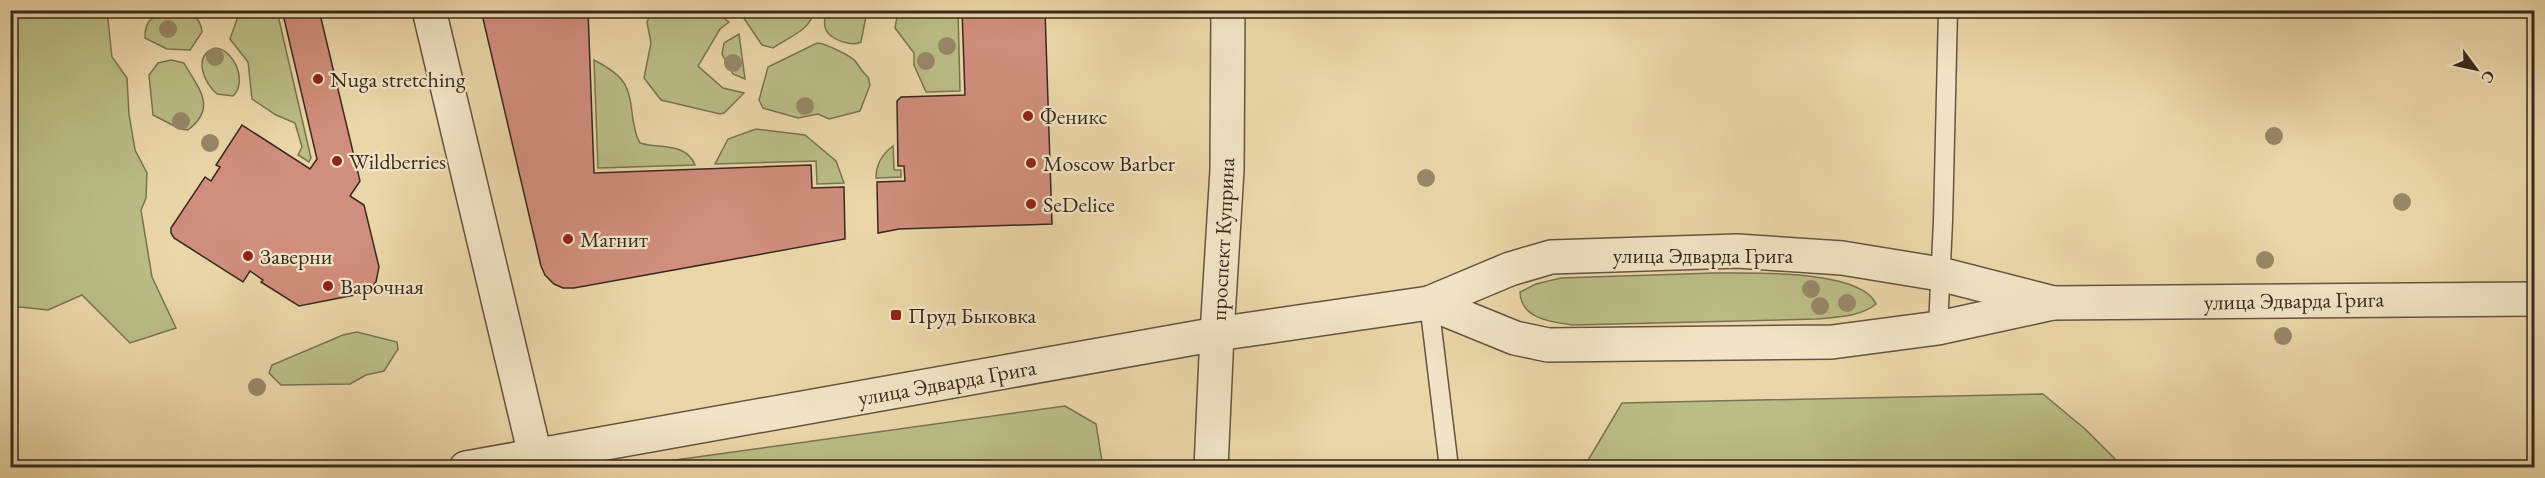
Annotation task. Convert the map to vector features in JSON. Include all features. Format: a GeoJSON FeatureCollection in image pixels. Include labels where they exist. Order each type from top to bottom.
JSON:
{"type":"FeatureCollection","features":[{"type":"Feature","properties":{"kind":"street"},"geometry":{"type":"LineString","coordinates":[[429,10],[535,454]]}},
{"type":"Feature","properties":{"kind":"street","name":"проспект Куприна"},"geometry":{"type":"LineString","coordinates":[[1211,468],[1227,170],[1228,10]]}},
{"type":"Feature","properties":{"kind":"street","name":"улица Эдварда Грига"},"geometry":{"type":"LineString","coordinates":[[466,468],[1217,334],[1429,303],[1510,269],[1551,257],[1737,251],[1842,258],[1940,274],[2054,303]]}},
{"type":"Feature","properties":{"kind":"street","name":"улица Эдварда Грига"},"geometry":{"type":"LineString","coordinates":[[1429,303],[1515,338],[1548,345],[1832,342],[1938,328],[2054,303],[2535,299]]}},
{"type":"Feature","properties":{"kind":"lane"},"geometry":{"type":"LineString","coordinates":[[1938,328],[1944,221],[1948,10]]}},
{"type":"Feature","properties":{"kind":"lane"},"geometry":{"type":"LineString","coordinates":[[1429,303],[1449,468]]}},
{"type":"Feature","properties":{"kind":"green space"},"geometry":{"type":"Polygon","coordinates":[[[176,10],[194,15],[201,27],[202,32],[190,50],[167,49],[145,38],[149,21],[163,13],[176,10]]]}},
{"type":"Feature","properties":{"kind":"green space"},"geometry":{"type":"Polygon","coordinates":[[[826,10],[867,11],[861,42],[847,43],[829,34],[824,20],[826,10]]]}},
{"type":"Feature","properties":{"kind":"green space"},"geometry":{"type":"Polygon","coordinates":[[[10,11],[107,11],[112,57],[127,78],[129,114],[135,150],[147,173],[146,198],[141,210],[152,277],[176,328],[130,343],[82,295],[48,310],[11,306],[10,11]]]}},
{"type":"Feature","properties":{"kind":"green space"},"geometry":{"type":"Polygon","coordinates":[[[240,11],[277,11],[311,158],[309,162],[298,155],[302,147],[295,123],[276,115],[252,99],[248,62],[230,39],[240,11]]]}},
{"type":"Feature","properties":{"kind":"green space"},"geometry":{"type":"Polygon","coordinates":[[[652,11],[715,11],[729,22],[720,29],[698,66],[723,88],[744,93],[724,113],[661,100],[644,78],[651,43],[647,22],[652,11]]]}},
{"type":"Feature","properties":{"kind":"green space"},"geometry":{"type":"Polygon","coordinates":[[[739,11],[813,11],[809,23],[804,28],[773,48],[762,45],[739,11]]]}},
{"type":"Feature","properties":{"kind":"green space"},"geometry":{"type":"Polygon","coordinates":[[[898,11],[958,11],[960,91],[926,92],[914,65],[914,53],[895,28],[898,11]]]}},
{"type":"Feature","properties":{"kind":"green space"},"geometry":{"type":"Polygon","coordinates":[[[739,34],[745,79],[733,74],[722,54],[724,43],[739,34]]]}},
{"type":"Feature","properties":{"kind":"green space"},"geometry":{"type":"Polygon","coordinates":[[[817,43],[831,47],[849,57],[868,77],[870,85],[860,111],[829,119],[818,114],[798,118],[763,108],[759,100],[768,67],[817,43]]]}},
{"type":"Feature","properties":{"kind":"green space"},"geometry":{"type":"Polygon","coordinates":[[[215,48],[228,54],[237,67],[239,83],[233,96],[217,94],[208,83],[202,70],[204,57],[215,48]]]}},
{"type":"Feature","properties":{"kind":"green space"},"geometry":{"type":"Polygon","coordinates":[[[171,60],[184,63],[199,89],[204,105],[197,122],[188,130],[180,129],[153,115],[149,75],[158,63],[171,60]]]}},
{"type":"Feature","properties":{"kind":"green space"},"geometry":{"type":"Polygon","coordinates":[[[594,60],[620,77],[628,91],[636,134],[640,143],[679,150],[691,158],[695,165],[598,168],[594,60]]]}},
{"type":"Feature","properties":{"kind":"green space"},"geometry":{"type":"Polygon","coordinates":[[[756,129],[805,135],[836,161],[844,183],[817,184],[816,161],[715,164],[728,139],[756,129]]]}},
{"type":"Feature","properties":{"kind":"green space"},"geometry":{"type":"Polygon","coordinates":[[[893,146],[894,170],[901,170],[901,177],[876,178],[880,160],[893,146]]]}},
{"type":"Feature","properties":{"kind":"green space"},"geometry":{"type":"Polygon","coordinates":[[[1714,273],[1802,275],[1827,279],[1849,284],[1866,293],[1876,304],[1856,314],[1817,319],[1572,325],[1538,318],[1531,314],[1522,301],[1520,292],[1536,284],[1561,278],[1714,273]]]}},
{"type":"Feature","properties":{"kind":"green space"},"geometry":{"type":"Polygon","coordinates":[[[357,332],[397,342],[398,349],[384,371],[366,375],[350,384],[281,385],[269,373],[272,365],[343,335],[357,332]]]}},
{"type":"Feature","properties":{"kind":"green space"},"geometry":{"type":"Polygon","coordinates":[[[2043,394],[2085,429],[2123,467],[1584,467],[1622,403],[2043,394]]]}},
{"type":"Feature","properties":{"kind":"green space"},"geometry":{"type":"Polygon","coordinates":[[[1065,406],[1096,424],[1103,467],[624,467],[1065,406]]]}},
{"type":"Feature","properties":{"kind":"building"},"geometry":{"type":"Polygon","coordinates":[[[282,10],[319,10],[360,181],[350,196],[364,205],[379,267],[376,282],[365,293],[299,306],[261,282],[263,280],[250,271],[243,282],[174,238],[171,233],[171,228],[205,177],[211,181],[220,167],[216,165],[242,125],[310,169],[317,159],[282,10]]]}},
{"type":"Feature","properties":{"kind":"building"},"geometry":{"type":"Polygon","coordinates":[[[481,10],[588,10],[594,173],[811,165],[812,188],[844,187],[845,239],[574,288],[563,288],[554,284],[545,275],[541,266],[481,10]]]}},
{"type":"Feature","properties":{"kind":"building"},"geometry":{"type":"Polygon","coordinates":[[[962,10],[1045,10],[1052,224],[899,229],[878,233],[877,182],[905,181],[904,166],[898,166],[897,101],[901,97],[965,95],[962,10]]]}},
{"type":"Feature","properties":{"kind":"place","name":"Nuga stretching"},"geometry":{"type":"Point","coordinates":[318,79]}},
{"type":"Feature","properties":{"kind":"place","name":"Феникс"},"geometry":{"type":"Point","coordinates":[1028,116]}},
{"type":"Feature","properties":{"kind":"place","name":"Wildberries"},"geometry":{"type":"Point","coordinates":[337,161]}},
{"type":"Feature","properties":{"kind":"place","name":"Moscow Barber"},"geometry":{"type":"Point","coordinates":[1031,163]}},
{"type":"Feature","properties":{"kind":"place","name":"SeDelice"},"geometry":{"type":"Point","coordinates":[1031,204]}},
{"type":"Feature","properties":{"kind":"place","name":"Магнит"},"geometry":{"type":"Point","coordinates":[568,239]}},
{"type":"Feature","properties":{"kind":"place","name":"Заверни"},"geometry":{"type":"Point","coordinates":[248,256]}},
{"type":"Feature","properties":{"kind":"place","name":"Варочная"},"geometry":{"type":"Point","coordinates":[328,286]}},
{"type":"Feature","properties":{"kind":"place","name":"Пруд Быковка"},"geometry":{"type":"Point","coordinates":[896,315]}}]}
